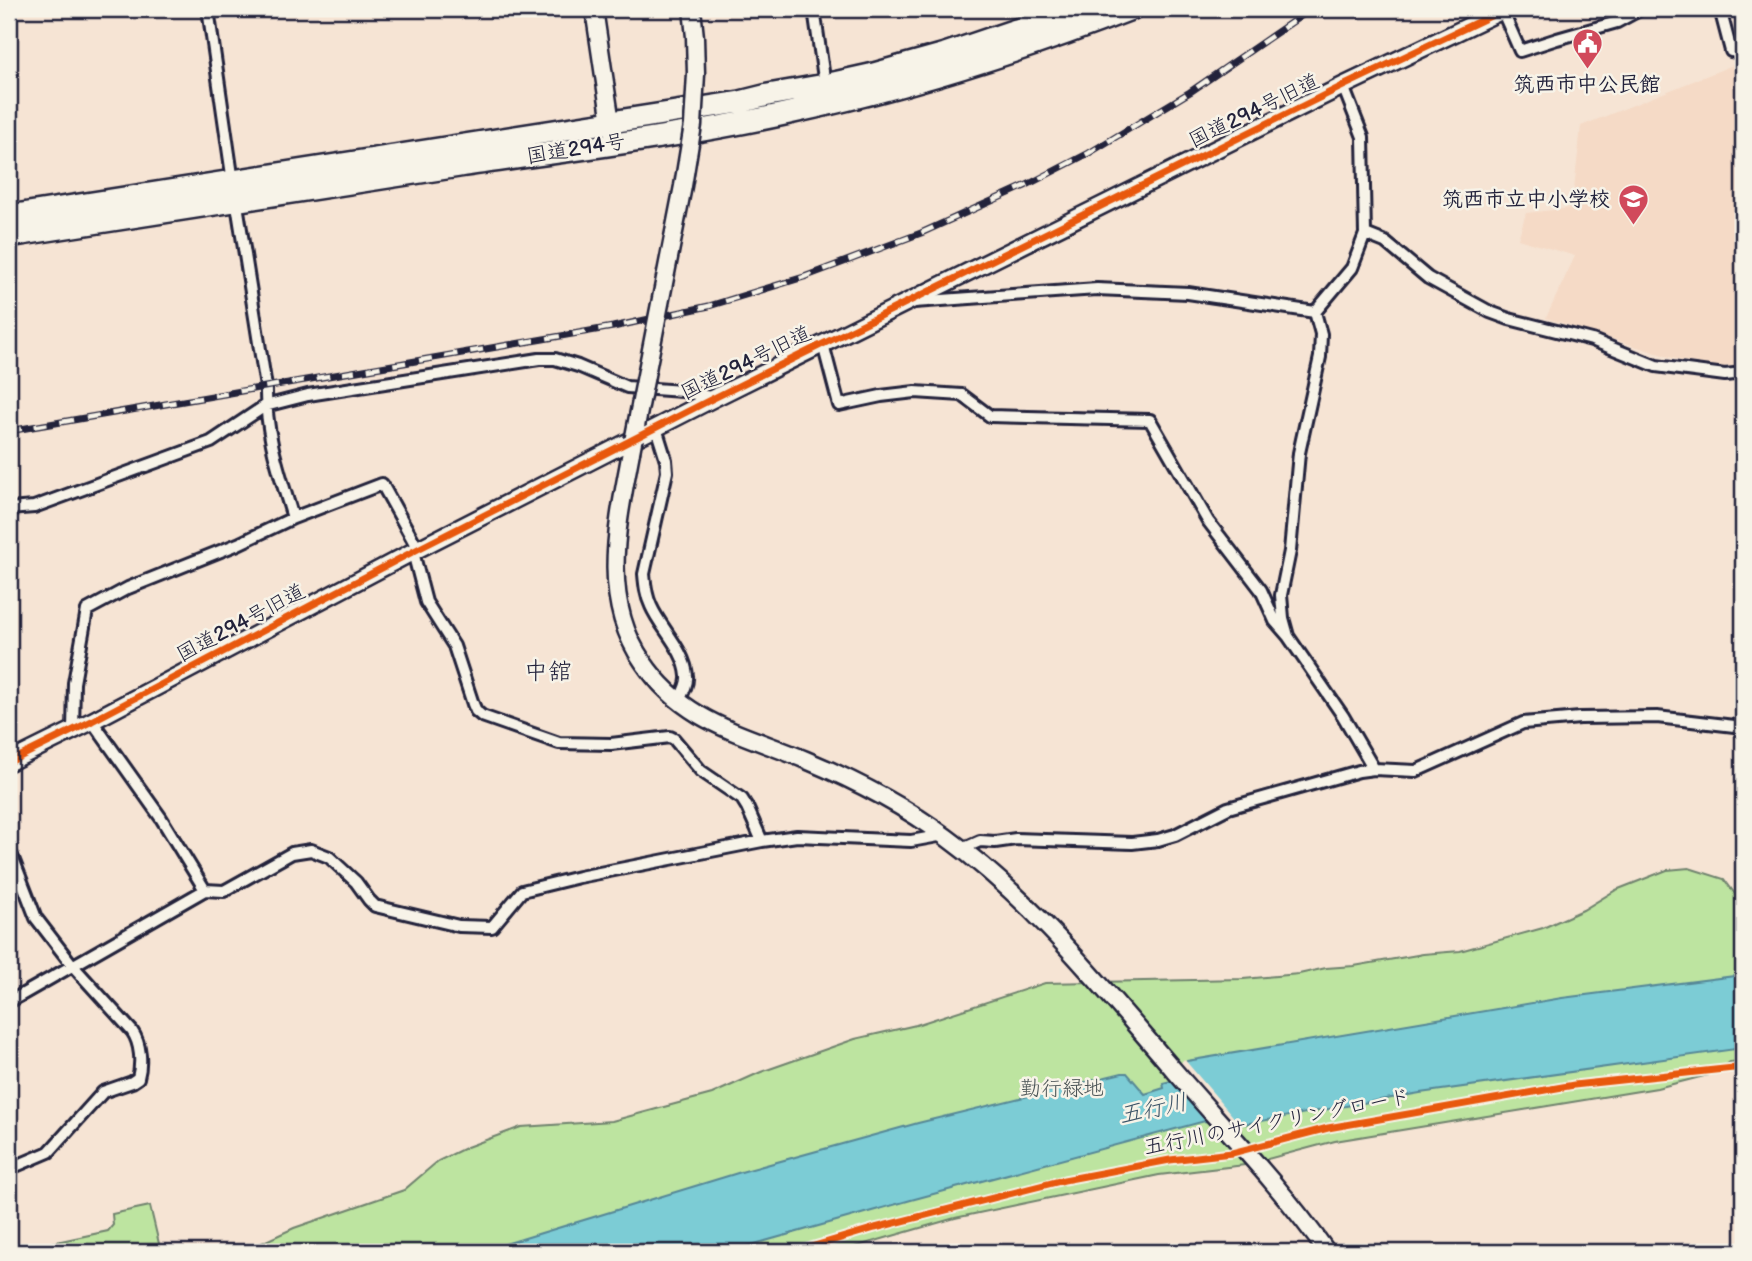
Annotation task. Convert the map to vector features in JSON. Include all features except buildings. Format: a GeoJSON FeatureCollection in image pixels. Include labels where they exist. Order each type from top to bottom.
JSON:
{"type":"FeatureCollection","features":[{"type":"Feature","properties":{"kind":"highway","name":"国道294号"},"geometry":{"type":"LineString","coordinates":[[612,132],[768,95],[825,85],[945,54],[1078,9]]}},
{"type":"Feature","properties":{"kind":"highway","name":"国道294号"},"geometry":{"type":"LineString","coordinates":[[9,216],[234,190],[612,132],[743,122],[874,93],[1011,52],[1131,9]]}},
{"type":"Feature","properties":{"kind":"highway","name":"国道294号"},"geometry":{"type":"LineString","coordinates":[[9,236],[234,190]]}},
{"type":"Feature","properties":{"kind":"street"},"geometry":{"type":"LineString","coordinates":[[208,9],[266,387],[265,405],[270,440],[293,519]]}},
{"type":"Feature","properties":{"kind":"street"},"geometry":{"type":"LineString","coordinates":[[594,9],[612,132]]}},
{"type":"Feature","properties":{"kind":"street"},"geometry":{"type":"LineString","coordinates":[[692,9],[696,74],[693,125],[618,525],[616,586],[620,611],[628,634],[642,661],[678,702],[704,719],[806,760],[900,807],[944,835],[1016,895],[1062,941],[1114,1000],[1288,1201],[1327,1252]]}},
{"type":"Feature","properties":{"kind":"street"},"geometry":{"type":"LineString","coordinates":[[814,9],[825,85]]}},
{"type":"Feature","properties":{"kind":"street"},"geometry":{"type":"LineString","coordinates":[[1504,10],[1520,51],[1618,22],[1641,9]]}},
{"type":"Feature","properties":{"kind":"street","name":"国道294号旧道"},"geometry":{"type":"LineString","coordinates":[[9,762],[714,398],[1343,86],[1504,10]]}},
{"type":"Feature","properties":{"kind":"street"},"geometry":{"type":"LineString","coordinates":[[1722,14],[1731,51],[1743,53]]}},
{"type":"Feature","properties":{"kind":"street"},"geometry":{"type":"LineString","coordinates":[[1315,312],[1352,268],[1365,234],[1363,137],[1343,86]]}},
{"type":"Feature","properties":{"kind":"street"},"geometry":{"type":"LineString","coordinates":[[1365,234],[1385,242],[1428,278],[1490,312],[1592,340],[1656,366],[1725,375],[1743,373]]}},
{"type":"Feature","properties":{"kind":"street"},"geometry":{"type":"LineString","coordinates":[[905,302],[1097,289],[1188,293],[1315,312]]}},
{"type":"Feature","properties":{"kind":"street"},"geometry":{"type":"LineString","coordinates":[[1288,636],[1281,595],[1290,551],[1299,453],[1320,356],[1321,334],[1315,312]]}},
{"type":"Feature","properties":{"kind":"street"},"geometry":{"type":"LineString","coordinates":[[823,344],[839,405],[915,392],[962,395],[990,416],[1150,419],[1208,521],[1261,590],[1275,621],[1343,716],[1374,768]]}},
{"type":"Feature","properties":{"kind":"street"},"geometry":{"type":"LineString","coordinates":[[9,509],[34,507],[211,442],[265,405],[308,395],[539,359],[555,359],[627,387],[682,391],[714,398]]}},
{"type":"Feature","properties":{"kind":"street"},"geometry":{"type":"LineString","coordinates":[[656,428],[667,472],[644,573],[645,589],[651,606],[683,660],[688,676],[678,702]]}},
{"type":"Feature","properties":{"kind":"street"},"geometry":{"type":"LineString","coordinates":[[73,730],[74,683],[87,610],[128,588],[382,484],[415,551],[426,602],[454,646],[476,711],[482,716],[559,743],[611,744],[670,737],[701,771],[742,799],[762,841]]}},
{"type":"Feature","properties":{"kind":"street"},"geometry":{"type":"LineString","coordinates":[[962,849],[980,841],[1016,839],[1132,843],[1158,839],[1175,835],[1228,808],[1374,768],[1416,771],[1523,723],[1580,718],[1657,717],[1743,727]]}},
{"type":"Feature","properties":{"kind":"street"},"geometry":{"type":"LineString","coordinates":[[92,721],[161,818],[205,890]]}},
{"type":"Feature","properties":{"kind":"street"},"geometry":{"type":"LineString","coordinates":[[9,1002],[205,890],[224,891],[292,853],[311,849],[329,857],[356,882],[375,906],[459,926],[492,927],[522,891],[579,877],[797,836],[911,841],[944,835]]}},
{"type":"Feature","properties":{"kind":"street"},"geometry":{"type":"LineString","coordinates":[[9,850],[36,918],[73,966],[137,1039],[140,1070],[138,1078],[132,1082],[103,1092],[49,1152],[9,1169]]}},
{"type":"Feature","properties":{"kind":"shaded area","name":"筑西市立中小学校"},"geometry":{"type":"Polygon","coordinates":[[[1738,63],[1743,64],[1743,365],[1720,367],[1679,360],[1546,318],[1575,256],[1518,239],[1526,213],[1572,208],[1581,126],[1738,63]]]}},
{"type":"Feature","properties":{"kind":"green space","name":"勤行緑地"},"geometry":{"type":"Polygon","coordinates":[[[1689,868],[1724,879],[1735,894],[1743,919],[1743,1061],[1730,1062],[1712,1074],[1657,1088],[1335,1141],[1245,1165],[1159,1175],[955,1218],[837,1252],[242,1252],[294,1228],[404,1190],[438,1161],[521,1127],[612,1121],[712,1094],[761,1072],[855,1039],[916,1025],[1045,983],[1243,979],[1299,974],[1423,954],[1460,951],[1543,928],[1583,910],[1616,890],[1667,870],[1689,868]]]}},
{"type":"Feature","properties":{"kind":"green space"},"geometry":{"type":"Polygon","coordinates":[[[150,1206],[161,1252],[9,1252],[108,1231],[113,1225],[112,1214],[150,1206]]]}},
{"type":"Feature","properties":{"kind":"water","name":"五行川"},"geometry":{"type":"Polygon","coordinates":[[[1743,975],[1743,1048],[1420,1093],[1244,1124],[1205,1121],[726,1252],[479,1252],[741,1172],[918,1123],[1122,1073],[1127,1073],[1145,1094],[1164,1088],[1163,1083],[1171,1081],[1187,1061],[1562,998],[1743,975]]]}},
{"type":"Feature","properties":{"kind":"pier"},"geometry":{"type":"Polygon","coordinates":[[[1184,1059],[1243,1128],[1210,1125],[1169,1077],[1184,1059]]]}},
{"type":"Feature","properties":{"kind":"railway"},"geometry":{"type":"LineString","coordinates":[[9,431],[613,327],[709,306],[804,277],[921,233],[1027,185],[1089,153],[1190,92],[1311,9]]}},
{"type":"Feature","properties":{"kind":"cycle path"},"geometry":{"type":"LineString","coordinates":[[9,762],[714,398],[1343,86],[1505,9]]}},
{"type":"Feature","properties":{"kind":"cycle path","name":"五行川のサイクリングロード"},"geometry":{"type":"LineString","coordinates":[[794,1252],[875,1228],[1064,1180],[1170,1160],[1232,1153],[1328,1128],[1574,1085],[1743,1067]]}},
{"type":"Feature","properties":{"kind":"place","name":"筑西市中公民館"},"geometry":{"type":"Point","coordinates":[1587,71]}},
{"type":"Feature","properties":{"kind":"place","name":"筑西市立中小学校"},"geometry":{"type":"Point","coordinates":[1633,226]}},
{"type":"Feature","properties":{"kind":"district","name":"中舘"},"geometry":{"type":"Point","coordinates":[548,671]}}]}
